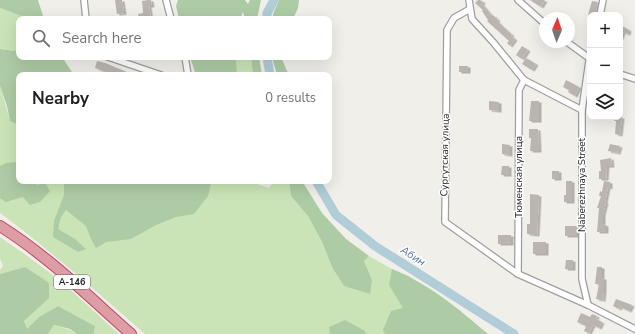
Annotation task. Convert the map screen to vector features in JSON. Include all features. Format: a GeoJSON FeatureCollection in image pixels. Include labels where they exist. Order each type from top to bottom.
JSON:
{"type":"FeatureCollection","features":[{"type":"Feature","properties":{"kind":"highway","name":"А-146"},"geometry":{"type":"LineString","coordinates":[[0,226],[59,270],[131,334]]}},
{"type":"Feature","properties":{"kind":"street"},"geometry":{"type":"LineString","coordinates":[[84,0],[86,16]]}},
{"type":"Feature","properties":{"kind":"street"},"geometry":{"type":"LineString","coordinates":[[166,0],[170,16]]}},
{"type":"Feature","properties":{"kind":"street"},"geometry":{"type":"LineString","coordinates":[[469,0],[472,19],[524,80],[582,110]]}},
{"type":"Feature","properties":{"kind":"street"},"geometry":{"type":"LineString","coordinates":[[518,0],[539,19]]}},
{"type":"Feature","properties":{"kind":"street"},"geometry":{"type":"LineString","coordinates":[[525,7],[528,0]]}},
{"type":"Feature","properties":{"kind":"street"},"geometry":{"type":"LineString","coordinates":[[601,12],[603,0]]}},
{"type":"Feature","properties":{"kind":"street","name":"Сургутская улица"},"geometry":{"type":"LineString","coordinates":[[470,9],[454,18],[447,30],[445,222],[518,274]]}},
{"type":"Feature","properties":{"kind":"street","name":"Naberezhnaya Street"},"geometry":{"type":"LineString","coordinates":[[574,48],[587,58]]}},
{"type":"Feature","properties":{"kind":"street"},"geometry":{"type":"LineString","coordinates":[[117,60],[152,72]]}},
{"type":"Feature","properties":{"kind":"street"},"geometry":{"type":"LineString","coordinates":[[186,60],[188,72]]}},
{"type":"Feature","properties":{"kind":"street","name":"Naberezhnaya Street"},"geometry":{"type":"LineString","coordinates":[[587,74],[582,110],[582,279],[588,305]]}},
{"type":"Feature","properties":{"kind":"street"},"geometry":{"type":"LineString","coordinates":[[623,75],[635,79]]}},
{"type":"Feature","properties":{"kind":"street","name":"Тюменская улица"},"geometry":{"type":"LineString","coordinates":[[518,274],[519,90],[524,80]]}},
{"type":"Feature","properties":{"kind":"street"},"geometry":{"type":"LineString","coordinates":[[518,274],[635,327]]}},
{"type":"Feature","properties":{"kind":"green space"},"geometry":{"type":"Polygon","coordinates":[[[0,0],[38,0],[43,16],[21,16],[0,8],[0,0]]]}},
{"type":"Feature","properties":{"kind":"green space"},"geometry":{"type":"Polygon","coordinates":[[[178,0],[245,0],[248,4],[250,0],[261,0],[258,16],[244,16],[243,12],[241,16],[178,16],[176,6],[178,0]]]}},
{"type":"Feature","properties":{"kind":"green space"},"geometry":{"type":"Polygon","coordinates":[[[279,0],[299,0],[298,8],[294,16],[273,16],[279,0]]]}},
{"type":"Feature","properties":{"kind":"green space"},"geometry":{"type":"Polygon","coordinates":[[[0,8],[21,16],[16,16],[16,50],[15,51],[0,49],[0,8]]]}},
{"type":"Feature","properties":{"kind":"green space"},"geometry":{"type":"Polygon","coordinates":[[[0,49],[15,51],[16,50],[16,60],[64,60],[72,72],[16,72],[16,124],[10,121],[7,106],[0,86],[0,49]]]}},
{"type":"Feature","properties":{"kind":"green space"},"geometry":{"type":"Polygon","coordinates":[[[191,60],[236,60],[237,72],[195,72],[191,60]]]}},
{"type":"Feature","properties":{"kind":"green space"},"geometry":{"type":"Polygon","coordinates":[[[236,60],[251,60],[253,72],[237,72],[236,60]]]}},
{"type":"Feature","properties":{"kind":"green space"},"geometry":{"type":"Polygon","coordinates":[[[251,60],[260,60],[262,72],[253,72],[251,60]]]}},
{"type":"Feature","properties":{"kind":"green space"},"geometry":{"type":"Polygon","coordinates":[[[273,60],[282,60],[288,72],[276,72],[273,60]]]}},
{"type":"Feature","properties":{"kind":"green space"},"geometry":{"type":"Polygon","coordinates":[[[0,86],[10,121],[16,124],[16,184],[257,184],[269,188],[272,184],[289,184],[291,196],[308,216],[322,242],[332,267],[372,280],[364,261],[369,256],[392,269],[409,276],[488,334],[145,334],[56,257],[0,213],[0,86]]]}},
{"type":"Feature","properties":{"kind":"green space"},"geometry":{"type":"Polygon","coordinates":[[[16,162],[16,184],[46,184],[50,191],[40,202],[30,205],[23,197],[6,202],[0,198],[0,166],[6,163],[16,162]]]}},
{"type":"Feature","properties":{"kind":"green space"},"geometry":{"type":"Polygon","coordinates":[[[64,184],[211,184],[208,196],[194,214],[176,217],[156,225],[131,239],[106,242],[96,248],[86,226],[66,210],[61,217],[58,229],[75,239],[86,249],[78,252],[53,237],[54,221],[64,195],[64,184]]]}},
{"type":"Feature","properties":{"kind":"green space"},"geometry":{"type":"Polygon","coordinates":[[[289,184],[304,184],[322,213],[346,239],[369,256],[364,261],[372,280],[370,294],[344,286],[332,267],[322,242],[308,216],[291,196],[289,184]]]}},
{"type":"Feature","properties":{"kind":"green space"},"geometry":{"type":"Polygon","coordinates":[[[0,237],[62,282],[119,334],[94,334],[95,326],[58,306],[39,317],[27,330],[24,321],[33,311],[25,267],[0,274],[0,270],[3,266],[0,259],[0,237]]]}},
{"type":"Feature","properties":{"kind":"green space"},"geometry":{"type":"Polygon","coordinates":[[[25,267],[49,283],[49,298],[24,321],[27,329],[39,317],[58,306],[95,326],[94,334],[77,334],[70,329],[54,325],[48,334],[0,334],[0,274],[25,267]]]}},
{"type":"Feature","properties":{"kind":"green space"},"geometry":{"type":"Polygon","coordinates":[[[392,269],[419,282],[455,306],[488,334],[385,334],[383,330],[391,311],[403,308],[389,285],[392,269]]]}},
{"type":"Feature","properties":{"kind":"green space"},"geometry":{"type":"Polygon","coordinates":[[[345,320],[365,331],[366,334],[330,334],[329,327],[345,320]]]}},
{"type":"Feature","properties":{"kind":"green space"},"geometry":{"type":"Polygon","coordinates":[[[54,325],[70,330],[77,334],[48,334],[54,325]]]}},
{"type":"Feature","properties":{"kind":"building"},"geometry":{"type":"Polygon","coordinates":[[[115,0],[122,0],[124,13],[117,14],[115,0]]]}},
{"type":"Feature","properties":{"kind":"building"},"geometry":{"type":"Polygon","coordinates":[[[151,0],[152,6],[149,6],[151,16],[138,16],[138,14],[143,13],[142,1],[151,0]]]}},
{"type":"Feature","properties":{"kind":"building"},"geometry":{"type":"Polygon","coordinates":[[[478,0],[483,2],[482,4],[492,16],[493,15],[515,39],[510,46],[507,43],[509,41],[487,21],[488,20],[482,11],[483,10],[475,3],[478,0]]]}},
{"type":"Feature","properties":{"kind":"building"},"geometry":{"type":"Polygon","coordinates":[[[530,0],[545,0],[541,7],[530,0]]]}},
{"type":"Feature","properties":{"kind":"building"},"geometry":{"type":"Polygon","coordinates":[[[592,1],[598,2],[596,12],[589,12],[592,1]]]}},
{"type":"Feature","properties":{"kind":"building"},"geometry":{"type":"Polygon","coordinates":[[[623,27],[629,30],[628,34],[623,32],[623,27]]]}},
{"type":"Feature","properties":{"kind":"building"},"geometry":{"type":"Polygon","coordinates":[[[522,46],[528,50],[522,59],[516,55],[522,46]]]}},
{"type":"Feature","properties":{"kind":"building"},"geometry":{"type":"Polygon","coordinates":[[[526,58],[536,64],[532,70],[522,64],[526,58]]]}},
{"type":"Feature","properties":{"kind":"building"},"geometry":{"type":"Polygon","coordinates":[[[97,61],[127,72],[106,72],[95,68],[97,61]]]}},
{"type":"Feature","properties":{"kind":"building"},"geometry":{"type":"Polygon","coordinates":[[[459,66],[468,66],[468,72],[459,72],[459,66]]]}},
{"type":"Feature","properties":{"kind":"building"},"geometry":{"type":"Polygon","coordinates":[[[566,80],[579,87],[575,96],[563,87],[566,80]]]}},
{"type":"Feature","properties":{"kind":"building"},"geometry":{"type":"Polygon","coordinates":[[[489,101],[499,102],[499,111],[489,110],[489,101]]]}},
{"type":"Feature","properties":{"kind":"building"},"geometry":{"type":"Polygon","coordinates":[[[531,101],[539,101],[539,121],[529,121],[531,101]]]}},
{"type":"Feature","properties":{"kind":"building"},"geometry":{"type":"Polygon","coordinates":[[[622,120],[620,135],[615,134],[616,121],[614,121],[622,120]]]}},
{"type":"Feature","properties":{"kind":"building"},"geometry":{"type":"Polygon","coordinates":[[[529,129],[538,129],[539,151],[530,151],[531,138],[529,138],[529,129]]]}},
{"type":"Feature","properties":{"kind":"building"},"geometry":{"type":"Polygon","coordinates":[[[502,144],[510,145],[510,155],[502,154],[502,144]]]}},
{"type":"Feature","properties":{"kind":"building"},"geometry":{"type":"Polygon","coordinates":[[[610,144],[620,146],[618,153],[608,151],[610,144]]]}},
{"type":"Feature","properties":{"kind":"building"},"geometry":{"type":"Polygon","coordinates":[[[611,158],[612,166],[607,166],[606,179],[599,179],[599,171],[601,171],[600,160],[611,158]]]}},
{"type":"Feature","properties":{"kind":"building"},"geometry":{"type":"Polygon","coordinates":[[[502,166],[509,166],[509,175],[501,175],[502,166]]]}},
{"type":"Feature","properties":{"kind":"building"},"geometry":{"type":"Polygon","coordinates":[[[552,171],[559,171],[559,179],[552,179],[552,171]]]}},
{"type":"Feature","properties":{"kind":"building"},"geometry":{"type":"Polygon","coordinates":[[[566,181],[572,181],[572,202],[564,202],[564,195],[566,195],[566,181]]]}},
{"type":"Feature","properties":{"kind":"building"},"geometry":{"type":"Polygon","coordinates":[[[604,181],[610,182],[610,188],[608,187],[603,214],[603,224],[606,225],[606,232],[597,232],[599,208],[597,208],[601,196],[599,196],[600,191],[602,192],[604,181]]]}},
{"type":"Feature","properties":{"kind":"building"},"geometry":{"type":"Polygon","coordinates":[[[530,194],[539,195],[537,235],[527,234],[527,224],[530,224],[530,194]]]}},
{"type":"Feature","properties":{"kind":"building"},"geometry":{"type":"Polygon","coordinates":[[[565,226],[577,226],[577,236],[565,236],[565,226]]]}},
{"type":"Feature","properties":{"kind":"building"},"geometry":{"type":"Polygon","coordinates":[[[498,235],[511,235],[511,244],[498,244],[498,235]]]}},
{"type":"Feature","properties":{"kind":"building"},"geometry":{"type":"Polygon","coordinates":[[[533,242],[546,242],[546,254],[533,254],[533,242]]]}},
{"type":"Feature","properties":{"kind":"building"},"geometry":{"type":"Polygon","coordinates":[[[566,260],[573,260],[573,269],[565,269],[566,260]]]}},
{"type":"Feature","properties":{"kind":"building"},"geometry":{"type":"Polygon","coordinates":[[[597,267],[602,267],[602,278],[604,278],[603,300],[596,299],[599,284],[595,284],[597,267]]]}},
{"type":"Feature","properties":{"kind":"building"},"geometry":{"type":"Polygon","coordinates":[[[616,299],[632,305],[629,311],[613,306],[616,299]]]}},
{"type":"Feature","properties":{"kind":"building"},"geometry":{"type":"Polygon","coordinates":[[[581,313],[590,317],[592,314],[597,316],[596,319],[602,322],[599,328],[593,325],[589,333],[584,331],[586,326],[577,322],[581,313]]]}},
{"type":"Feature","properties":{"kind":"waterway","name":"Абин"},"geometry":{"type":"LineString","coordinates":[[267,16],[267,13],[274,0]]}},
{"type":"Feature","properties":{"kind":"waterway","name":"Абин"},"geometry":{"type":"LineString","coordinates":[[268,60],[270,72]]}},
{"type":"Feature","properties":{"kind":"waterway","name":"Абин"},"geometry":{"type":"LineString","coordinates":[[318,184],[336,215],[375,246],[514,334]]}}]}
